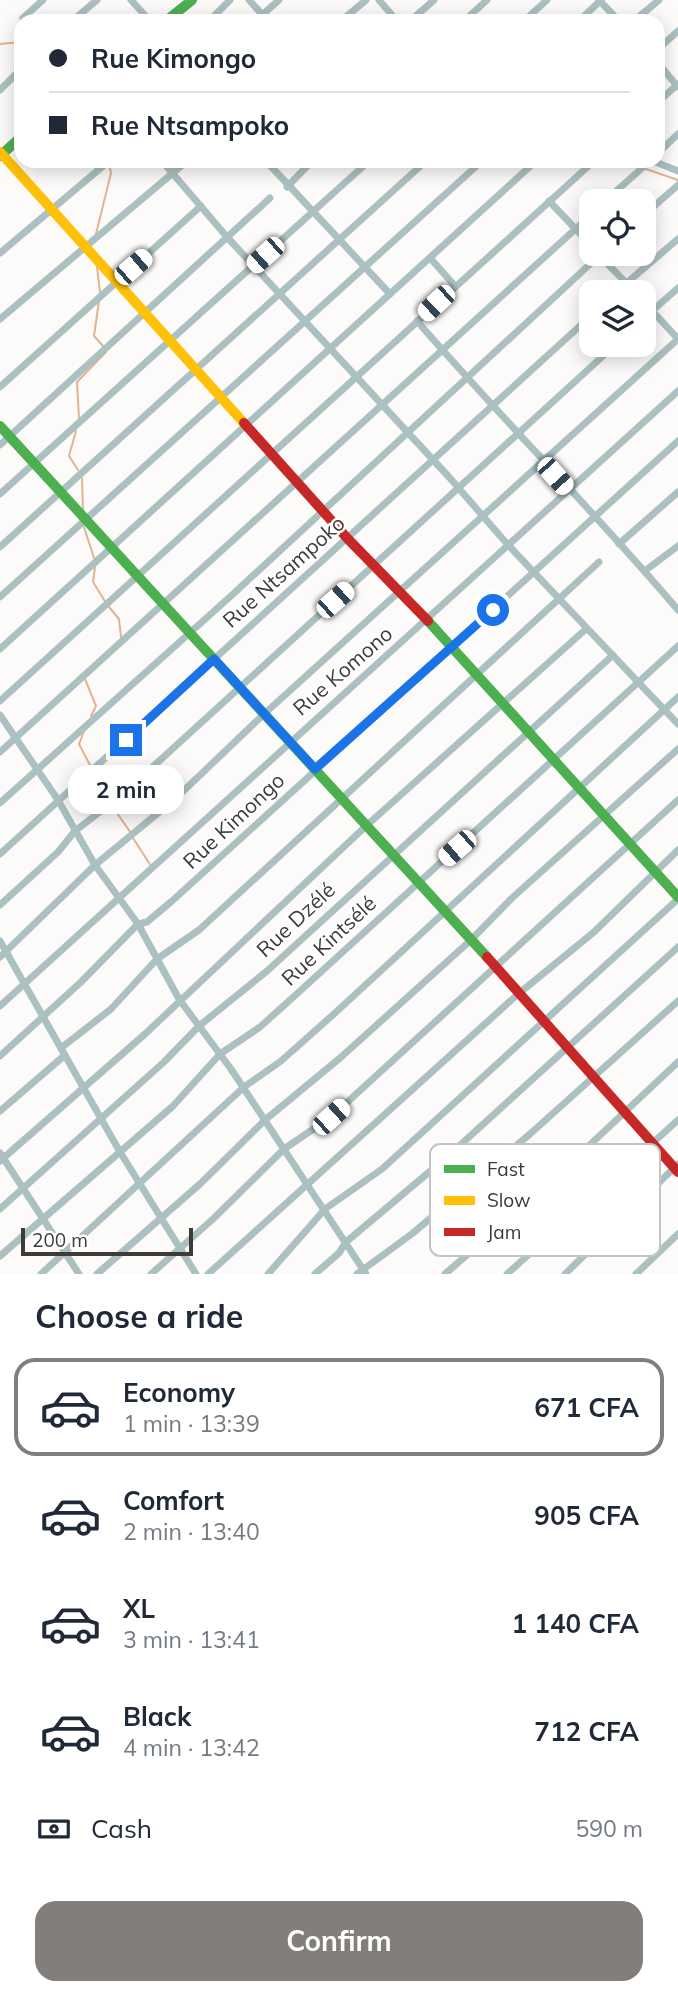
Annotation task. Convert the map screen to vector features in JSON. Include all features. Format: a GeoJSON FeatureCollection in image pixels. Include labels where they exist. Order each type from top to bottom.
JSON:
{"type":"FeatureCollection","features":[{"type":"Feature","properties":{"kind":"street"},"geometry":{"type":"LineString","coordinates":[[27,14],[43,0]]}},
{"type":"Feature","properties":{"kind":"street"},"geometry":{"type":"LineString","coordinates":[[80,14],[97,0]]}},
{"type":"Feature","properties":{"kind":"street"},"geometry":{"type":"LineString","coordinates":[[131,0],[144,14]]}},
{"type":"Feature","properties":{"kind":"street"},"geometry":{"type":"LineString","coordinates":[[175,14],[192,0]]}},
{"type":"Feature","properties":{"kind":"street"},"geometry":{"type":"LineString","coordinates":[[216,14],[230,0]]}},
{"type":"Feature","properties":{"kind":"street"},"geometry":{"type":"LineString","coordinates":[[249,0],[262,14],[279,0]]}},
{"type":"Feature","properties":{"kind":"street"},"geometry":{"type":"LineString","coordinates":[[349,14],[366,0]]}},
{"type":"Feature","properties":{"kind":"street"},"geometry":{"type":"LineString","coordinates":[[379,0],[391,14]]}},
{"type":"Feature","properties":{"kind":"street"},"geometry":{"type":"LineString","coordinates":[[418,14],[434,0]]}},
{"type":"Feature","properties":{"kind":"street"},"geometry":{"type":"LineString","coordinates":[[472,14],[487,0]]}},
{"type":"Feature","properties":{"kind":"street"},"geometry":{"type":"LineString","coordinates":[[532,14],[547,0]]}},
{"type":"Feature","properties":{"kind":"street"},"geometry":{"type":"LineString","coordinates":[[586,14],[600,0],[613,14]]}},
{"type":"Feature","properties":{"kind":"street"},"geometry":{"type":"LineString","coordinates":[[642,14],[659,0]]}},
{"type":"Feature","properties":{"kind":"street"},"geometry":{"type":"LineString","coordinates":[[665,71],[677,85]]}},
{"type":"Feature","properties":{"kind":"street"},"geometry":{"type":"LineString","coordinates":[[0,90],[14,76]]}},
{"type":"Feature","properties":{"kind":"street"},"geometry":{"type":"LineString","coordinates":[[665,146],[678,134]]}},
{"type":"Feature","properties":{"kind":"street"},"geometry":{"type":"LineString","coordinates":[[1,154],[85,248],[147,312],[347,538],[427,620],[678,898],[382,1169],[325,1209],[268,1274]]}},
{"type":"Feature","properties":{"kind":"street"},"geometry":{"type":"LineString","coordinates":[[0,253],[101,168]]}},
{"type":"Feature","properties":{"kind":"street"},"geometry":{"type":"LineString","coordinates":[[168,168],[253,266],[459,488],[508,545],[678,724]]}},
{"type":"Feature","properties":{"kind":"street"},"geometry":{"type":"LineString","coordinates":[[0,319],[180,168]]}},
{"type":"Feature","properties":{"kind":"street"},"geometry":{"type":"LineString","coordinates":[[272,168],[390,294]]}},
{"type":"Feature","properties":{"kind":"street"},"geometry":{"type":"LineString","coordinates":[[287,187],[305,168]]}},
{"type":"Feature","properties":{"kind":"street"},"geometry":{"type":"LineString","coordinates":[[0,494],[361,168]]}},
{"type":"Feature","properties":{"kind":"street"},"geometry":{"type":"LineString","coordinates":[[0,547],[418,168]]}},
{"type":"Feature","properties":{"kind":"street"},"geometry":{"type":"LineString","coordinates":[[0,597],[474,168]]}},
{"type":"Feature","properties":{"kind":"street"},"geometry":{"type":"LineString","coordinates":[[0,649],[528,168]]}},
{"type":"Feature","properties":{"kind":"street"},"geometry":{"type":"LineString","coordinates":[[0,701],[586,168]]}},
{"type":"Feature","properties":{"kind":"street"},"geometry":{"type":"LineString","coordinates":[[619,189],[644,168]]}},
{"type":"Feature","properties":{"kind":"street"},"geometry":{"type":"LineString","coordinates":[[656,204],[678,185]]}},
{"type":"Feature","properties":{"kind":"street"},"geometry":{"type":"LineString","coordinates":[[0,445],[270,198]]}},
{"type":"Feature","properties":{"kind":"street"},"geometry":{"type":"LineString","coordinates":[[549,201],[579,232]]}},
{"type":"Feature","properties":{"kind":"street"},"geometry":{"type":"LineString","coordinates":[[0,387],[201,205]]}},
{"type":"Feature","properties":{"kind":"street"},"geometry":{"type":"LineString","coordinates":[[0,752],[579,225]]}},
{"type":"Feature","properties":{"kind":"street"},"geometry":{"type":"LineString","coordinates":[[630,280],[678,239]]}},
{"type":"Feature","properties":{"kind":"street"},"geometry":{"type":"LineString","coordinates":[[430,259],[455,286]]}},
{"type":"Feature","properties":{"kind":"street"},"geometry":{"type":"LineString","coordinates":[[0,803],[408,433],[586,266]]}},
{"type":"Feature","properties":{"kind":"street"},"geometry":{"type":"LineString","coordinates":[[610,266],[623,280]]}},
{"type":"Feature","properties":{"kind":"street"},"geometry":{"type":"LineString","coordinates":[[656,307],[678,288]]}},
{"type":"Feature","properties":{"kind":"street"},"geometry":{"type":"LineString","coordinates":[[3,954],[95,865],[175,799],[263,715],[678,339],[656,315]]}},
{"type":"Feature","properties":{"kind":"street"},"geometry":{"type":"LineString","coordinates":[[417,321],[568,490],[646,570],[678,610]]}},
{"type":"Feature","properties":{"kind":"street","name":"Rue Ntsampoko"},"geometry":{"type":"LineString","coordinates":[[0,854],[579,327]]}},
{"type":"Feature","properties":{"kind":"street"},"geometry":{"type":"LineString","coordinates":[[0,905],[58,852],[75,831],[123,794],[602,357]]}},
{"type":"Feature","properties":{"kind":"street","name":"Rue Komono"},"geometry":{"type":"LineString","coordinates":[[0,1006],[119,896],[151,872],[289,742],[678,391]]}},
{"type":"Feature","properties":{"kind":"street"},"geometry":{"type":"LineString","coordinates":[[0,426],[163,601],[238,688],[315,769],[471,940],[517,995],[654,1143],[678,1120]]}},
{"type":"Feature","properties":{"kind":"street","name":"Rue Kimongo"},"geometry":{"type":"LineString","coordinates":[[0,1056],[138,924],[147,922],[172,901],[678,441]]}},
{"type":"Feature","properties":{"kind":"street"},"geometry":{"type":"LineString","coordinates":[[619,544],[678,492]]}},
{"type":"Feature","properties":{"kind":"street"},"geometry":{"type":"LineString","coordinates":[[646,570],[678,546]]}},
{"type":"Feature","properties":{"kind":"street"},"geometry":{"type":"LineString","coordinates":[[0,1111],[111,1009],[157,959],[199,930],[599,562]]}},
{"type":"Feature","properties":{"kind":"street"},"geometry":{"type":"LineString","coordinates":[[671,602],[678,596]]}},
{"type":"Feature","properties":{"kind":"street"},"geometry":{"type":"LineString","coordinates":[[79,1274],[1,1157],[145,1034],[179,999],[366,826],[586,629]]}},
{"type":"Feature","properties":{"kind":"street","name":"Rue Kintsélé"},"geometry":{"type":"LineString","coordinates":[[0,1256],[44,1221],[173,1106],[220,1054],[260,1027],[678,646]]}},
{"type":"Feature","properties":{"kind":"street","name":"Rue Dzélé"},"geometry":{"type":"LineString","coordinates":[[0,1209],[23,1191],[199,1026],[267,971],[613,654]]}},
{"type":"Feature","properties":{"kind":"street"},"geometry":{"type":"LineString","coordinates":[[41,1274],[140,1186],[244,1087],[281,1061],[678,697]]}},
{"type":"Feature","properties":{"kind":"street"},"geometry":{"type":"LineString","coordinates":[[0,715],[58,800],[95,865],[138,924],[179,999],[244,1087],[325,1209],[362,1272],[430,1218]]}},
{"type":"Feature","properties":{"kind":"street"},"geometry":{"type":"LineString","coordinates":[[97,1274],[161,1219],[265,1120],[340,1058],[471,940],[512,898],[678,749]]}},
{"type":"Feature","properties":{"kind":"street"},"geometry":{"type":"LineString","coordinates":[[151,1274],[181,1249],[284,1149],[331,1117],[678,800]]}},
{"type":"Feature","properties":{"kind":"street"},"geometry":{"type":"LineString","coordinates":[[208,1274],[517,995],[594,932],[678,850]]}},
{"type":"Feature","properties":{"kind":"street"},"geometry":{"type":"LineString","coordinates":[[0,941],[3,954],[25,985],[41,1018],[140,1186],[197,1274]]}},
{"type":"Feature","properties":{"kind":"street"},"geometry":{"type":"LineString","coordinates":[[461,1144],[678,947]]}},
{"type":"Feature","properties":{"kind":"street"},"geometry":{"type":"LineString","coordinates":[[516,1144],[678,1001]]}},
{"type":"Feature","properties":{"kind":"street"},"geometry":{"type":"LineString","coordinates":[[591,1144],[678,1062]]}},
{"type":"Feature","properties":{"kind":"street"},"geometry":{"type":"LineString","coordinates":[[660,1150],[676,1167],[660,1182]]}},
{"type":"Feature","properties":{"kind":"street"},"geometry":{"type":"LineString","coordinates":[[315,1274],[339,1253],[346,1242],[430,1171]]}},
{"type":"Feature","properties":{"kind":"street"},"geometry":{"type":"LineString","coordinates":[[660,1251],[678,1234]]}},
{"type":"Feature","properties":{"kind":"street"},"geometry":{"type":"LineString","coordinates":[[445,1274],[466,1256]]}},
{"type":"Feature","properties":{"kind":"street"},"geometry":{"type":"LineString","coordinates":[[507,1274],[527,1256]]}},
{"type":"Feature","properties":{"kind":"street"},"geometry":{"type":"LineString","coordinates":[[565,1274],[584,1256]]}},
{"type":"Feature","properties":{"kind":"street"},"geometry":{"type":"LineString","coordinates":[[636,1274],[655,1256]]}},
{"type":"Feature","properties":{"kind":"waterway"},"geometry":{"type":"LineString","coordinates":[[0,44],[14,43]]}},
{"type":"Feature","properties":{"kind":"waterway"},"geometry":{"type":"LineString","coordinates":[[96,234],[111,173],[110,168]]}},
{"type":"Feature","properties":{"kind":"waterway"},"geometry":{"type":"LineString","coordinates":[[646,169],[678,180]]}},
{"type":"Feature","properties":{"kind":"waterway"},"geometry":{"type":"LineString","coordinates":[[97,267],[100,292]]}},
{"type":"Feature","properties":{"kind":"waterway"},"geometry":{"type":"LineString","coordinates":[[99,301],[94,336],[104,347]]}},
{"type":"Feature","properties":{"kind":"waterway"},"geometry":{"type":"LineString","coordinates":[[79,418],[77,382],[106,352]]}},
{"type":"Feature","properties":{"kind":"waterway"},"geometry":{"type":"LineString","coordinates":[[76,431],[69,456],[78,470]]}},
{"type":"Feature","properties":{"kind":"waterway"},"geometry":{"type":"LineString","coordinates":[[82,478],[83,511]]}},
{"type":"Feature","properties":{"kind":"waterway"},"geometry":{"type":"LineString","coordinates":[[84,527],[94,558]]}},
{"type":"Feature","properties":{"kind":"waterway"},"geometry":{"type":"LineString","coordinates":[[95,567],[93,582],[106,603]]}},
{"type":"Feature","properties":{"kind":"waterway"},"geometry":{"type":"LineString","coordinates":[[109,607],[119,619],[121,637]]}},
{"type":"Feature","properties":{"kind":"waterway"},"geometry":{"type":"LineString","coordinates":[[85,679],[96,706],[91,716]]}},
{"type":"Feature","properties":{"kind":"waterway"},"geometry":{"type":"LineString","coordinates":[[84,731],[79,744],[91,767]]}},
{"type":"Feature","properties":{"kind":"waterway"},"geometry":{"type":"LineString","coordinates":[[94,772],[109,801]]}},
{"type":"Feature","properties":{"kind":"waterway"},"geometry":{"type":"LineString","coordinates":[[112,806],[131,833]]}},
{"type":"Feature","properties":{"kind":"waterway"},"geometry":{"type":"LineString","coordinates":[[133,838],[151,866]]}},
{"type":"Feature","properties":{"kind":"traffic: fast"},"geometry":{"type":"LineString","coordinates":[[175,14],[192,0]]}},
{"type":"Feature","properties":{"kind":"traffic: fast"},"geometry":{"type":"LineString","coordinates":[[0,156],[14,143]]}},
{"type":"Feature","properties":{"kind":"traffic: fast"},"geometry":{"type":"LineString","coordinates":[[0,426],[487,957]]}},
{"type":"Feature","properties":{"kind":"traffic: fast"},"geometry":{"type":"LineString","coordinates":[[428,621],[678,897]]}},
{"type":"Feature","properties":{"kind":"traffic: slow"},"geometry":{"type":"LineString","coordinates":[[0,152],[14,168]]}},
{"type":"Feature","properties":{"kind":"traffic: slow"},"geometry":{"type":"LineString","coordinates":[[14,168],[244,423]]}},
{"type":"Feature","properties":{"kind":"traffic: jam"},"geometry":{"type":"LineString","coordinates":[[244,423],[347,538],[428,621]]}},
{"type":"Feature","properties":{"kind":"traffic: jam"},"geometry":{"type":"LineString","coordinates":[[487,957],[653,1144]]}},
{"type":"Feature","properties":{"kind":"traffic: jam"},"geometry":{"type":"LineString","coordinates":[[660,1152],[678,1172]]}},
{"type":"Feature","properties":{"kind":"route"},"geometry":{"type":"LineString","coordinates":[[126,740],[214,659],[315,769],[493,610]]}}]}
